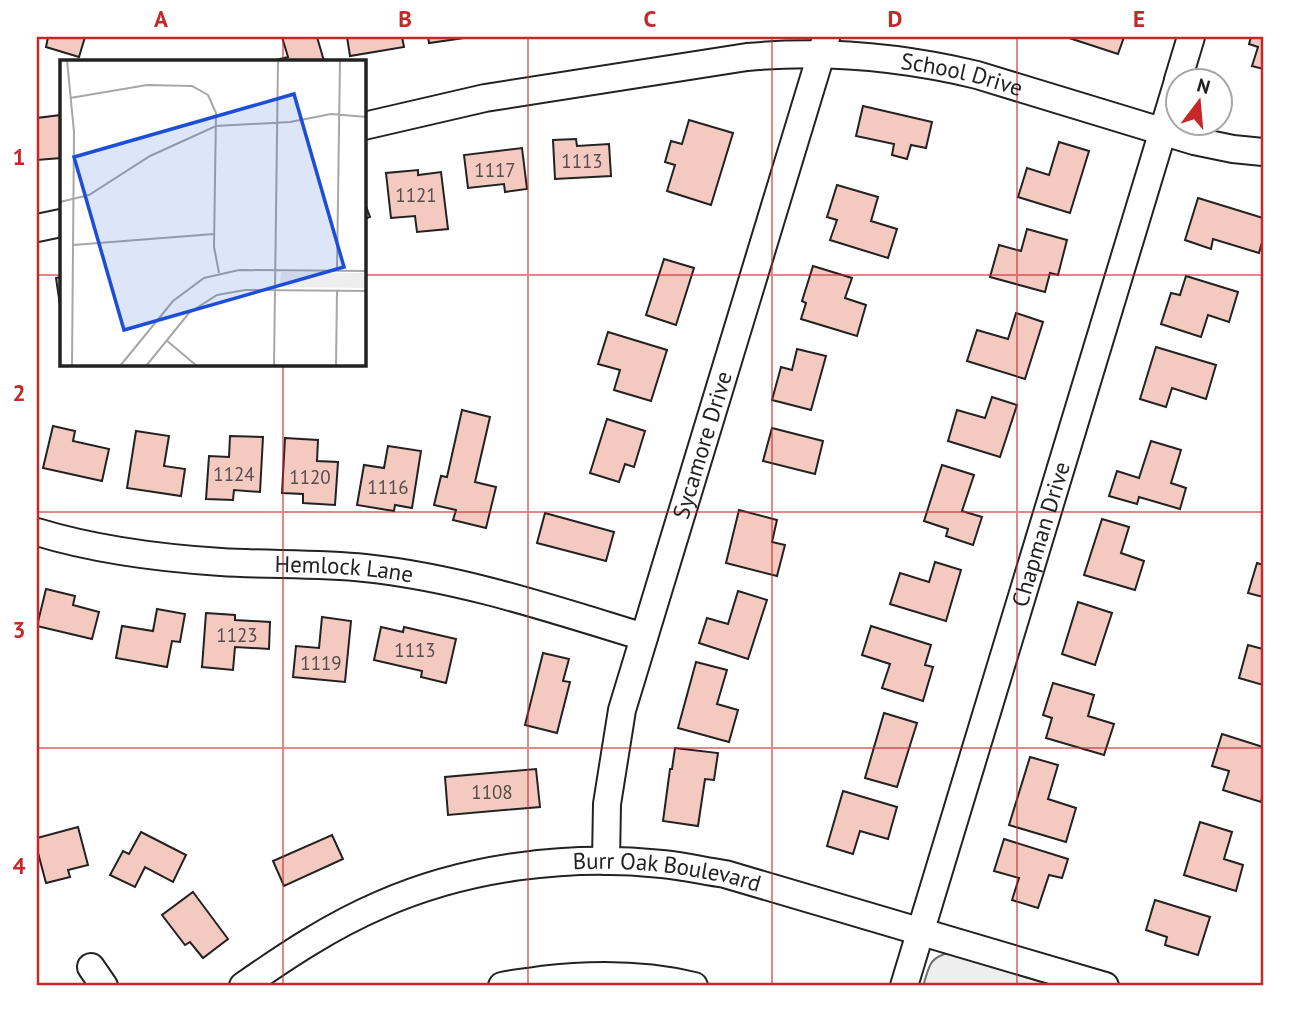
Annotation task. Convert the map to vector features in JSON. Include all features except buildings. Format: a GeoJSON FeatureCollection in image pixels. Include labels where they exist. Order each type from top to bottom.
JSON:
{"type":"FeatureCollection","features":[{"type":"Feature","properties":{"kind":"street","name":"Chapman Drive"},"geometry":{"type":"LineString","coordinates":[[1182,66],[1191,37]]}},
{"type":"Feature","properties":{"kind":"street","name":"School Drive"},"geometry":{"type":"LineString","coordinates":[[366,126],[485,98],[824,45],[872,56],[943,66],[1194,141],[1263,152]]}},
{"type":"Feature","properties":{"kind":"street","name":"Sycamore Drive"},"geometry":{"type":"LineString","coordinates":[[607,861],[607,804],[622,710],[824,45]]}},
{"type":"Feature","properties":{"kind":"street","name":"Chapman Drive"},"geometry":{"type":"LineString","coordinates":[[904,986],[1164,125]]}},
{"type":"Feature","properties":{"kind":"street"},"geometry":{"type":"LineString","coordinates":[[37,228],[60,223]]}},
{"type":"Feature","properties":{"kind":"street","name":"Hemlock Lane"},"geometry":{"type":"LineString","coordinates":[[37,533],[155,556],[222,562],[363,568],[419,576],[501,594],[644,638]]}},
{"type":"Feature","properties":{"kind":"street","name":"Burr Oak Boulevard"},"geometry":{"type":"LineString","coordinates":[[243,986],[314,939],[379,905],[411,892],[516,866],[607,861],[662,864],[725,874],[1105,986]]}},
{"type":"Feature","properties":{"kind":"street"},"geometry":{"type":"LineString","coordinates":[[502,986],[594,976],[622,976],[695,986]]}},
{"type":"Feature","properties":{"kind":"shaded area"},"geometry":{"type":"Polygon","coordinates":[[[949,953],[1064,986],[923,986],[933,961],[949,953]]]}}]}
